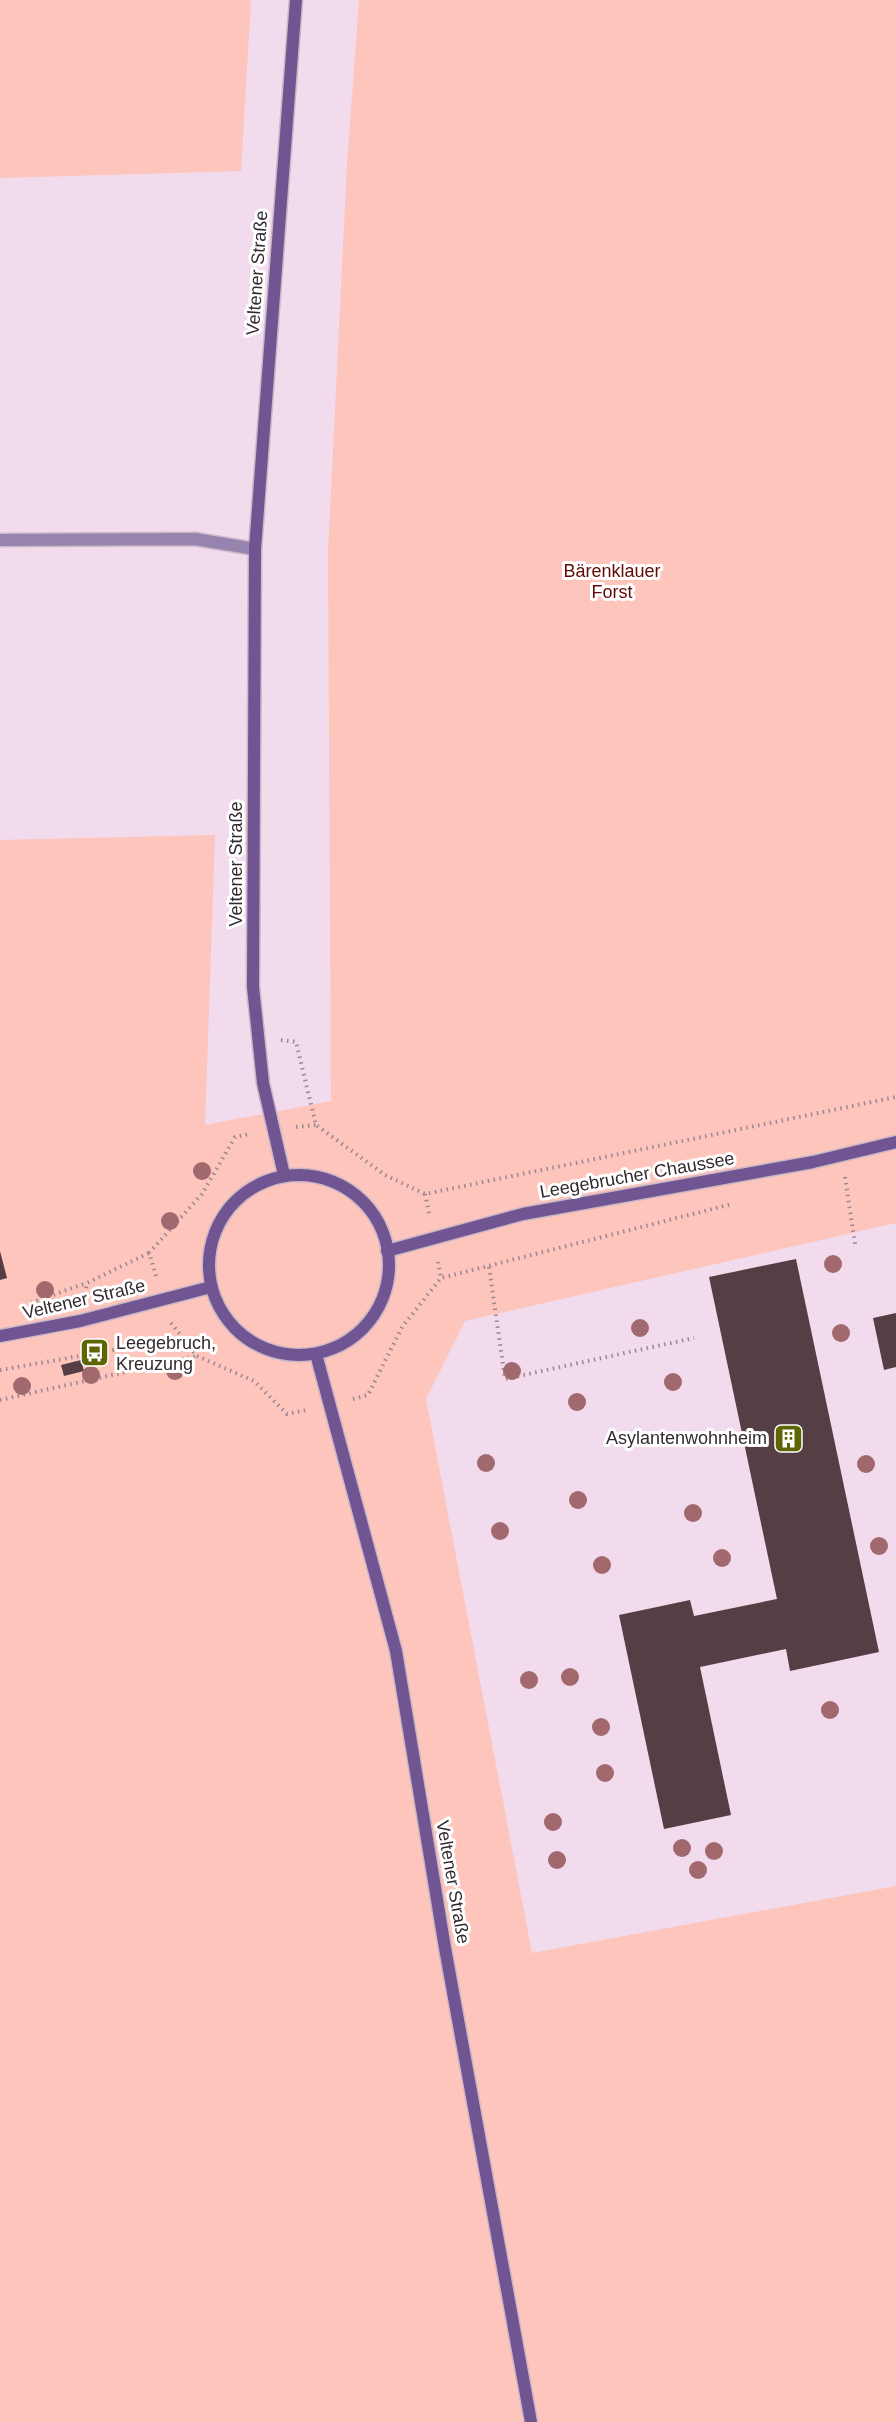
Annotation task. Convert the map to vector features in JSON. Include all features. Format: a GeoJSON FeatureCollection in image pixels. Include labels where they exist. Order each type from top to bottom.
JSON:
{"type":"FeatureCollection","features":[{"type":"Feature","properties":{"kind":"main road","name":"Veltener Straße"},"geometry":{"type":"LineString","coordinates":[[284,1176],[262,1083],[253,987],[255,549],[296,0]]}},
{"type":"Feature","properties":{"kind":"main road","name":"Leegebrucher Chaussee"},"geometry":{"type":"LineString","coordinates":[[387,1251],[523,1214],[813,1162],[896,1142]]}},
{"type":"Feature","properties":{"kind":"main road"},"geometry":{"type":"LineString","coordinates":[[311,1175],[338,1183],[361,1198],[378,1220],[387,1251],[390,1275],[382,1302],[366,1326],[343,1344],[316,1354],[289,1355],[262,1348],[240,1333],[222,1313],[211,1287],[209,1258],[216,1229],[232,1204],[256,1185],[284,1176],[311,1175]]}},
{"type":"Feature","properties":{"kind":"main road","name":"Veltener Straße"},"geometry":{"type":"LineString","coordinates":[[0,1336],[80,1321],[211,1287]]}},
{"type":"Feature","properties":{"kind":"main road","name":"Veltener Straße"},"geometry":{"type":"LineString","coordinates":[[316,1354],[396,1651],[445,1948],[531,2422]]}},
{"type":"Feature","properties":{"kind":"lane"},"geometry":{"type":"LineString","coordinates":[[0,540],[195,539],[255,549]]}},
{"type":"Feature","properties":{"kind":"path"},"geometry":{"type":"LineString","coordinates":[[296,1042],[316,1125],[385,1175],[425,1194],[896,1097]]}},
{"type":"Feature","properties":{"kind":"path"},"geometry":{"type":"LineString","coordinates":[[306,1126],[316,1125]]}},
{"type":"Feature","properties":{"kind":"path"},"geometry":{"type":"LineString","coordinates":[[23,1306],[87,1283],[149,1253],[202,1194],[235,1137],[250,1134]]}},
{"type":"Feature","properties":{"kind":"path"},"geometry":{"type":"LineString","coordinates":[[833,1178],[844,1175],[855,1244]]}},
{"type":"Feature","properties":{"kind":"path"},"geometry":{"type":"LineString","coordinates":[[425,1194],[428,1210]]}},
{"type":"Feature","properties":{"kind":"path"},"geometry":{"type":"LineString","coordinates":[[361,1397],[368,1395],[402,1327],[441,1278],[741,1201]]}},
{"type":"Feature","properties":{"kind":"path"},"geometry":{"type":"LineString","coordinates":[[149,1253],[154,1272]]}},
{"type":"Feature","properties":{"kind":"path"},"geometry":{"type":"LineString","coordinates":[[489,1267],[505,1379],[694,1338]]}},
{"type":"Feature","properties":{"kind":"path"},"geometry":{"type":"LineString","coordinates":[[440,1270],[441,1278]]}},
{"type":"Feature","properties":{"kind":"path"},"geometry":{"type":"LineString","coordinates":[[80,1321],[87,1283]]}},
{"type":"Feature","properties":{"kind":"path"},"geometry":{"type":"LineString","coordinates":[[177,1331],[198,1356],[254,1381],[287,1414],[300,1412]]}},
{"type":"Feature","properties":{"kind":"path"},"geometry":{"type":"LineString","coordinates":[[0,1370],[120,1349]]}},
{"type":"Feature","properties":{"kind":"path"},"geometry":{"type":"LineString","coordinates":[[0,1400],[198,1356]]}},
{"type":"Feature","properties":{"kind":"green space"},"geometry":{"type":"Polygon","coordinates":[[[0,0],[251,0],[241,171],[0,178],[0,0]]]}},
{"type":"Feature","properties":{"kind":"green space","name":"Bärenklauer Forst"},"geometry":{"type":"Polygon","coordinates":[[[359,0],[896,0],[896,1223],[465,1321],[426,1399],[532,1953],[896,1886],[896,2422],[0,2422],[0,840],[215,835],[205,1125],[331,1101],[328,552],[347,165],[359,0]]]}},
{"type":"Feature","properties":{"kind":"building"},"geometry":{"type":"Polygon","coordinates":[[[0,1251],[7,1278],[0,1280],[0,1251]]]}},
{"type":"Feature","properties":{"kind":"building","name":"Asylantenwohnheim"},"geometry":{"type":"Polygon","coordinates":[[[796,1259],[879,1652],[790,1671],[786,1649],[700,1667],[731,1815],[664,1829],[619,1615],[690,1600],[694,1616],[777,1599],[709,1277],[796,1259]]]}},
{"type":"Feature","properties":{"kind":"building"},"geometry":{"type":"Polygon","coordinates":[[[896,1313],[896,1367],[884,1370],[873,1318],[896,1313]]]}},
{"type":"Feature","properties":{"kind":"building"},"geometry":{"type":"Polygon","coordinates":[[[81,1360],[84,1371],[64,1376],[61,1365],[81,1360]]]}},
{"type":"Feature","properties":{"kind":"place","name":"Leegebruch, Kreuzung"},"geometry":{"type":"Point","coordinates":[95,1353]}},
{"type":"Feature","properties":{"kind":"place","name":"Asylantenwohnheim"},"geometry":{"type":"Point","coordinates":[788,1438]}}]}
